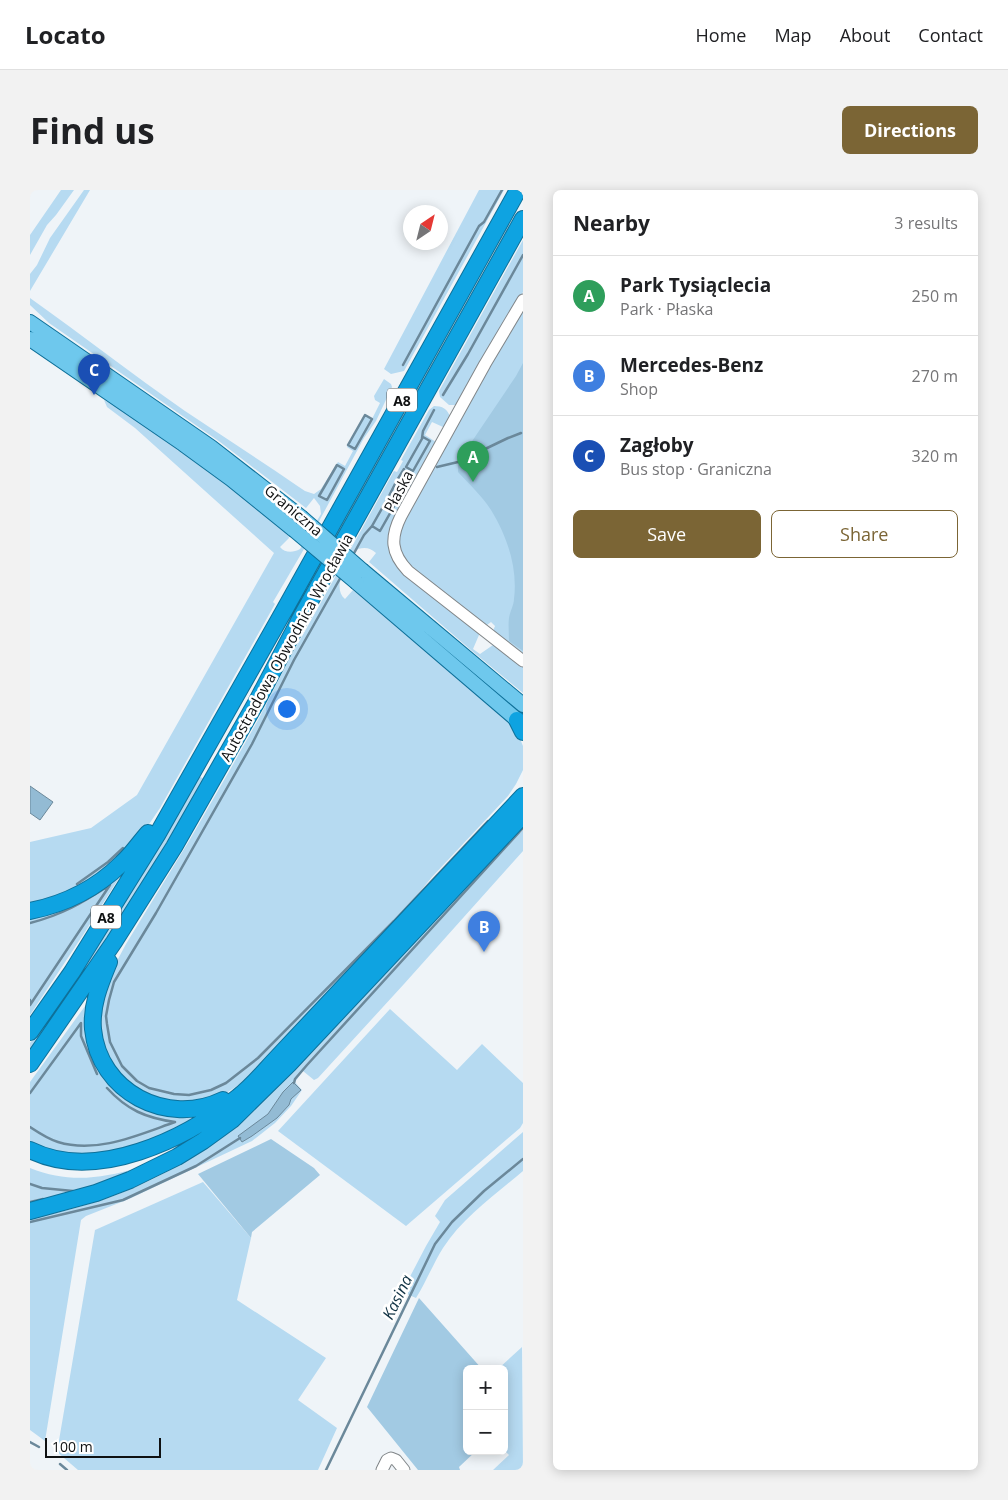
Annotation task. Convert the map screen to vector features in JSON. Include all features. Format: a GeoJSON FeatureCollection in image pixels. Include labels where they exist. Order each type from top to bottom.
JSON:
{"type":"FeatureCollection","features":[{"type":"Feature","properties":{"kind":"highway","name":"Autostradowa Obwodnica Wrocławia"},"geometry":{"type":"LineString","coordinates":[[30,1032],[72,972],[157,835],[518,190]]}},
{"type":"Feature","properties":{"kind":"highway","name":"Autostradowa Obwodnica Wrocławia"},"geometry":{"type":"LineString","coordinates":[[30,1064],[114,942],[174,847],[256,703],[299,621],[523,219]]}},
{"type":"Feature","properties":{"kind":"highway"},"geometry":{"type":"LineString","coordinates":[[30,1150],[52,1158],[76,1162],[99,1161],[132,1154],[174,1137],[210,1116],[240,1095],[520,814],[523,783]]}},
{"type":"Feature","properties":{"kind":"highway"},"geometry":{"type":"LineString","coordinates":[[30,1211],[108,1189],[153,1170],[177,1157],[239,1114],[289,1064],[520,814],[523,796]]}},
{"type":"Feature","properties":{"kind":"highway"},"geometry":{"type":"LineString","coordinates":[[30,911],[58,904],[81,894],[107,877],[123,863],[177,799]]}},
{"type":"Feature","properties":{"kind":"highway"},"geometry":{"type":"LineString","coordinates":[[114,942],[110,960],[96,997],[93,1030],[104,1062],[124,1088],[154,1105],[177,1110],[197,1109],[227,1098],[258,1077]]}},
{"type":"Feature","properties":{"kind":"highway"},"geometry":{"type":"LineString","coordinates":[[30,1160],[49,1167],[76,1171],[100,1170],[127,1165],[191,1138],[225,1118],[256,1096]]}},
{"type":"Feature","properties":{"kind":"main road","name":"Graniczna"},"geometry":{"type":"LineString","coordinates":[[30,322],[212,447],[301,518],[360,577],[522,720]]}},
{"type":"Feature","properties":{"kind":"main road","name":"Graniczna"},"geometry":{"type":"LineString","coordinates":[[30,339],[231,479],[294,530],[360,577]]}},
{"type":"Feature","properties":{"kind":"street","name":"Płaska"},"geometry":{"type":"LineString","coordinates":[[523,300],[485,364],[401,516],[395,530],[394,540],[395,552],[408,571],[523,661]]}},
{"type":"Feature","properties":{"kind":"street"},"geometry":{"type":"LineString","coordinates":[[385,1465],[391,1458],[396,1460],[404,1470]]}},
{"type":"Feature","properties":{"kind":"shaded area"},"geometry":{"type":"Polygon","coordinates":[[[61,190],[74,190],[47,225],[30,255],[30,235],[61,190]]]}},
{"type":"Feature","properties":{"kind":"shaded area"},"geometry":{"type":"Polygon","coordinates":[[[84,190],[90,190],[30,291],[30,274],[37,265],[50,238],[84,190]]]}},
{"type":"Feature","properties":{"kind":"shaded area"},"geometry":{"type":"Polygon","coordinates":[[[479,190],[504,190],[404,371],[391,374],[384,369],[479,190]]]}},
{"type":"Feature","properties":{"kind":"shaded area"},"geometry":{"type":"Polygon","coordinates":[[[523,240],[523,292],[457,405],[449,405],[440,397],[439,391],[523,240]]]}},
{"type":"Feature","properties":{"kind":"shaded area"},"geometry":{"type":"Polygon","coordinates":[[[30,298],[185,411],[305,491],[314,494],[321,489],[338,462],[345,466],[353,451],[347,447],[348,445],[365,415],[372,419],[380,403],[375,400],[374,396],[384,379],[392,387],[376,421],[364,438],[273,602],[275,604],[160,808],[139,839],[89,883],[30,906],[30,842],[91,828],[137,795],[274,553],[135,428],[107,407],[104,400],[202,467],[288,534],[289,538],[280,547],[284,550],[292,552],[300,549],[321,514],[320,506],[314,498],[306,508],[220,442],[49,323],[30,305],[30,298]]]}},
{"type":"Feature","properties":{"kind":"shaded area"},"geometry":{"type":"Polygon","coordinates":[[[523,308],[523,653],[493,631],[495,626],[491,622],[487,625],[410,566],[402,556],[398,542],[401,526],[490,363],[523,308]]]}},
{"type":"Feature","properties":{"kind":"shaded area"},"geometry":{"type":"Polygon","coordinates":[[[523,363],[523,651],[509,641],[509,618],[514,601],[515,587],[513,564],[506,541],[497,520],[487,505],[458,472],[458,462],[523,363]]]}},
{"type":"Feature","properties":{"kind":"shaded area"},"geometry":{"type":"Polygon","coordinates":[[[434,406],[444,408],[450,417],[446,426],[443,427],[432,422],[425,435],[436,442],[409,490],[399,487],[395,495],[403,502],[390,551],[479,632],[473,649],[480,654],[496,645],[523,666],[523,693],[369,562],[376,553],[372,550],[366,548],[358,549],[346,567],[340,581],[341,594],[345,599],[353,590],[503,716],[518,734],[523,746],[523,770],[508,796],[432,877],[384,935],[246,1080],[219,1098],[180,1105],[140,1093],[109,1063],[98,1025],[110,974],[231,768],[394,471],[397,472],[403,461],[401,460],[429,410],[434,406]]]}},
{"type":"Feature","properties":{"kind":"shaded area"},"geometry":{"type":"Polygon","coordinates":[[[199,776],[204,779],[133,899],[30,1055],[30,1043],[50,1015],[199,776]]]}},
{"type":"Feature","properties":{"kind":"shaded area"},"geometry":{"type":"Polygon","coordinates":[[[30,786],[53,802],[40,820],[30,813],[30,786]]]}},
{"type":"Feature","properties":{"kind":"shaded area"},"geometry":{"type":"Polygon","coordinates":[[[516,830],[520,833],[523,830],[523,851],[318,1078],[314,1080],[303,1071],[295,1082],[302,1090],[291,1106],[275,1123],[252,1141],[129,1199],[86,1216],[81,1220],[45,1441],[30,1430],[30,1219],[89,1204],[139,1185],[163,1174],[209,1146],[230,1130],[270,1095],[516,830]]]}},
{"type":"Feature","properties":{"kind":"shaded area"},"geometry":{"type":"Polygon","coordinates":[[[124,870],[85,932],[30,1015],[30,916],[124,870]]]}},
{"type":"Feature","properties":{"kind":"shaded area"},"geometry":{"type":"Polygon","coordinates":[[[88,1002],[112,1083],[204,1114],[130,1149],[76,1158],[30,1143],[30,1082],[88,1002]]]}},
{"type":"Feature","properties":{"kind":"shaded area"},"geometry":{"type":"Polygon","coordinates":[[[390,1009],[457,1070],[482,1044],[523,1083],[523,1123],[520,1128],[406,1226],[278,1131],[390,1009]]]}},
{"type":"Feature","properties":{"kind":"shaded area"},"geometry":{"type":"Polygon","coordinates":[[[293,1082],[301,1090],[291,1099],[289,1105],[277,1118],[242,1142],[238,1136],[268,1114],[283,1092],[293,1082]]]}},
{"type":"Feature","properties":{"kind":"shaded area"},"geometry":{"type":"Polygon","coordinates":[[[523,1132],[523,1171],[480,1206],[460,1226],[439,1254],[416,1298],[402,1292],[440,1222],[435,1216],[445,1200],[523,1132]]]}},
{"type":"Feature","properties":{"kind":"shaded area"},"geometry":{"type":"Polygon","coordinates":[[[271,1139],[314,1168],[320,1175],[252,1232],[251,1238],[198,1174],[271,1139]]]}},
{"type":"Feature","properties":{"kind":"shaded area"},"geometry":{"type":"Polygon","coordinates":[[[30,1168],[57,1176],[84,1178],[110,1175],[138,1168],[119,1181],[30,1206],[30,1168]]]}},
{"type":"Feature","properties":{"kind":"shaded area"},"geometry":{"type":"Polygon","coordinates":[[[203,1182],[251,1238],[237,1300],[326,1358],[298,1400],[337,1428],[318,1470],[78,1470],[57,1452],[95,1230],[203,1182]]]}},
{"type":"Feature","properties":{"kind":"shaded area"},"geometry":{"type":"Polygon","coordinates":[[[419,1298],[478,1365],[463,1365],[463,1455],[472,1455],[459,1467],[460,1470],[418,1470],[367,1407],[419,1298]]]}},
{"type":"Feature","properties":{"kind":"shaded area"},"geometry":{"type":"Polygon","coordinates":[[[522,1347],[523,1470],[493,1470],[509,1455],[508,1365],[502,1365],[522,1347]]]}},
{"type":"Feature","properties":{"kind":"waterway"},"geometry":{"type":"LineString","coordinates":[[403,365],[479,226],[484,222],[502,190]]}},
{"type":"Feature","properties":{"kind":"waterway"},"geometry":{"type":"LineString","coordinates":[[443,395],[523,255]]}},
{"type":"Feature","properties":{"kind":"waterway"},"geometry":{"type":"LineString","coordinates":[[422,438],[423,431],[434,410]]}},
{"type":"Feature","properties":{"kind":"waterway"},"geometry":{"type":"LineString","coordinates":[[365,415],[372,419],[355,449],[348,445],[365,415]]}},
{"type":"Feature","properties":{"kind":"waterway"},"geometry":{"type":"LineString","coordinates":[[437,467],[458,462],[521,433]]}},
{"type":"Feature","properties":{"kind":"waterway"},"geometry":{"type":"LineString","coordinates":[[423,437],[430,441],[413,471],[406,467],[423,437]]}},
{"type":"Feature","properties":{"kind":"waterway"},"geometry":{"type":"LineString","coordinates":[[337,465],[344,469],[327,500],[319,496],[337,465]]}},
{"type":"Feature","properties":{"kind":"waterway"},"geometry":{"type":"LineString","coordinates":[[404,469],[396,482],[412,476]]}},
{"type":"Feature","properties":{"kind":"waterway"},"geometry":{"type":"LineString","coordinates":[[389,496],[397,501],[380,531],[372,526],[396,482]]}},
{"type":"Feature","properties":{"kind":"waterway"},"geometry":{"type":"LineString","coordinates":[[353,555],[364,535],[372,526]]}},
{"type":"Feature","properties":{"kind":"waterway"},"geometry":{"type":"LineString","coordinates":[[342,575],[294,660],[252,744],[156,913],[114,982],[106,1016],[110,1042],[122,1066],[137,1081],[149,1088],[174,1094],[189,1095],[211,1090],[226,1083],[258,1058],[394,921],[488,821]]}},
{"type":"Feature","properties":{"kind":"waterway"},"geometry":{"type":"LineString","coordinates":[[294,1083],[295,1079],[307,1065],[523,828]]}},
{"type":"Feature","properties":{"kind":"waterway"},"geometry":{"type":"LineString","coordinates":[[77,884],[108,862],[123,848]]}},
{"type":"Feature","properties":{"kind":"waterway"},"geometry":{"type":"LineString","coordinates":[[30,923],[72,908],[110,885],[30,1005],[30,1000]]}},
{"type":"Feature","properties":{"kind":"waterway"},"geometry":{"type":"LineString","coordinates":[[30,1093],[81,1023],[81,1036],[97,1074]]}},
{"type":"Feature","properties":{"kind":"waterway"},"geometry":{"type":"LineString","coordinates":[[30,1127],[47,1138],[58,1142],[88,1146],[132,1137],[175,1122],[138,1112],[114,1096],[107,1088]]}},
{"type":"Feature","properties":{"kind":"waterway"},"geometry":{"type":"LineString","coordinates":[[30,1222],[123,1200],[196,1166],[240,1138]]}},
{"type":"Feature","properties":{"kind":"waterway","name":"Kasina"},"geometry":{"type":"LineString","coordinates":[[326,1470],[435,1244],[452,1222],[484,1191],[523,1159]]}},
{"type":"Feature","properties":{"kind":"waterway"},"geometry":{"type":"LineString","coordinates":[[30,1184],[42,1188],[73,1191]]}},
{"type":"Feature","properties":{"kind":"waterway"},"geometry":{"type":"LineString","coordinates":[[30,1202],[43,1199]]}},
{"type":"Feature","properties":{"kind":"waterway"},"geometry":{"type":"LineString","coordinates":[[30,1442],[39,1447]]}},
{"type":"Feature","properties":{"kind":"waterway"},"geometry":{"type":"LineString","coordinates":[[60,1464],[67,1470]]}},
{"type":"Feature","properties":{"kind":"place","name":"Zagłoby"},"geometry":{"type":"Point","coordinates":[94,395]}},
{"type":"Feature","properties":{"kind":"place","name":"Park Tysiąclecia"},"geometry":{"type":"Point","coordinates":[473,482]}},
{"type":"Feature","properties":{"kind":"place","name":"Mercedes-Benz"},"geometry":{"type":"Point","coordinates":[484,952]}}]}
